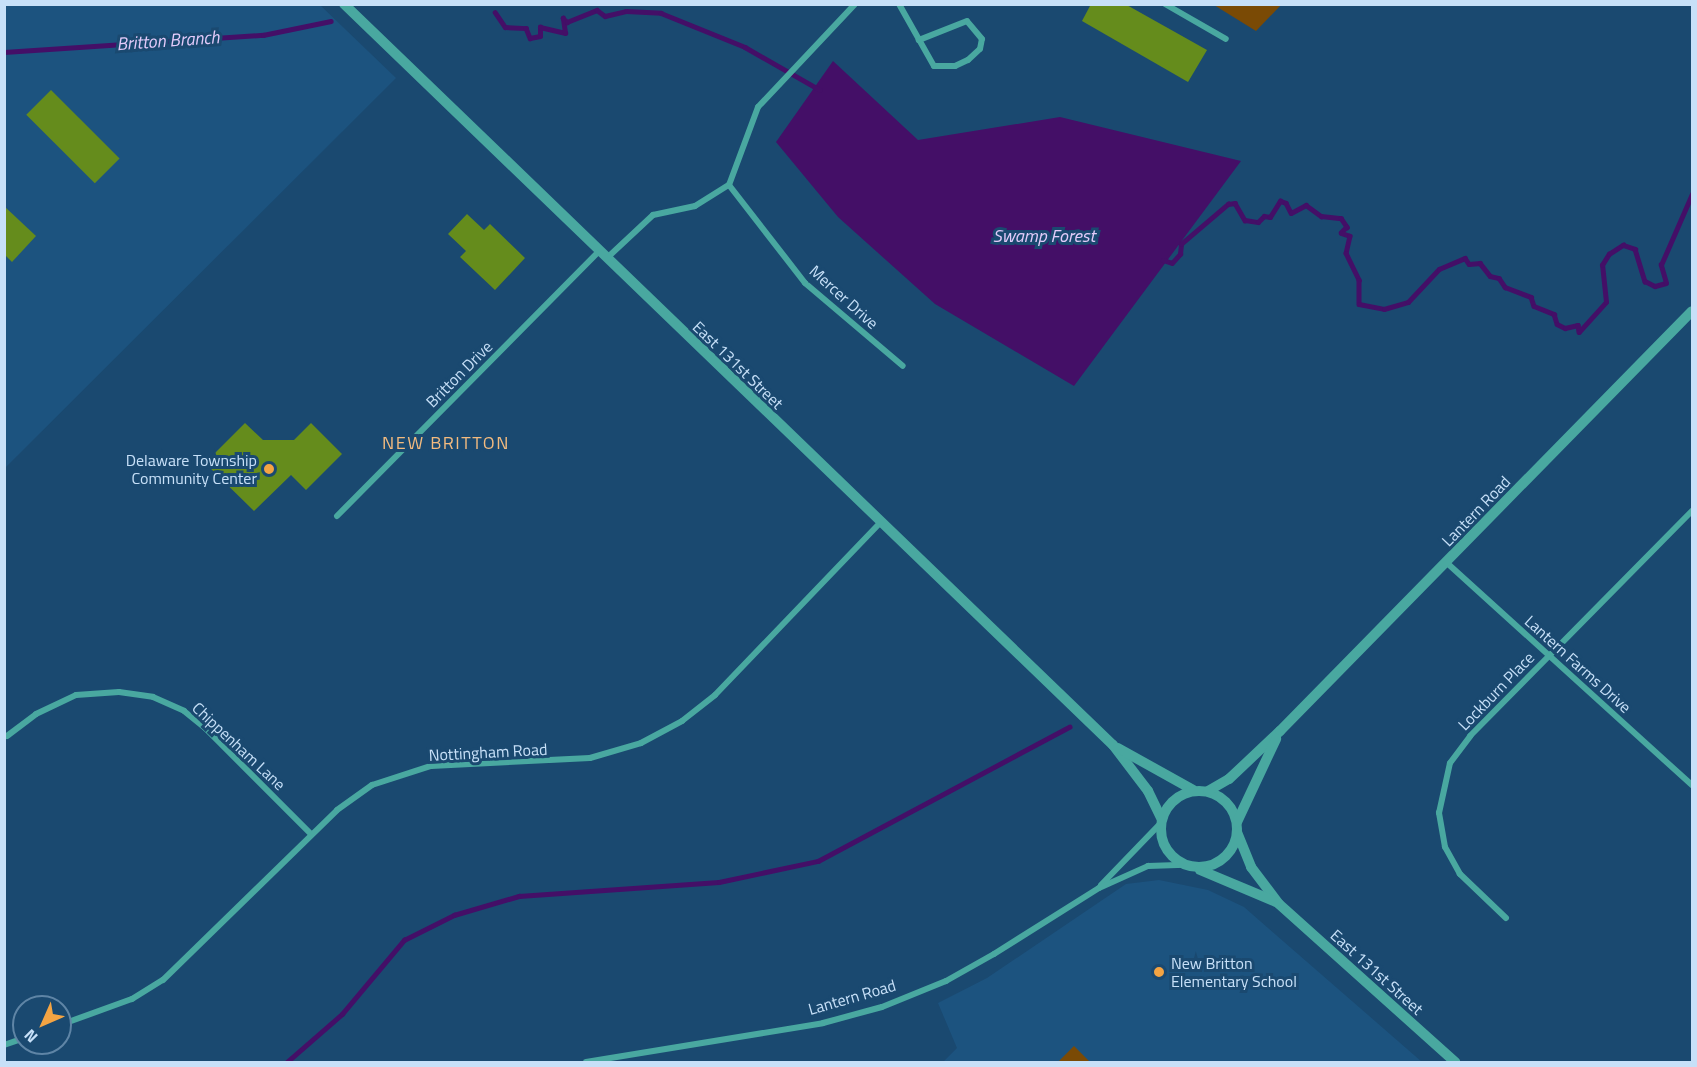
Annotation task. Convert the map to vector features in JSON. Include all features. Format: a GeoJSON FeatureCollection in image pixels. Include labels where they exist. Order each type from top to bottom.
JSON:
{"type":"FeatureCollection","features":[{"type":"Feature","properties":{"kind":"street","name":"East 131st Street"},"geometry":{"type":"LineString","coordinates":[[344,4],[1113,745],[1149,791],[1160,821]]}},
{"type":"Feature","properties":{"kind":"street"},"geometry":{"type":"LineString","coordinates":[[729,185],[750,122],[769,93],[855,4]]}},
{"type":"Feature","properties":{"kind":"street"},"geometry":{"type":"LineString","coordinates":[[899,4],[930,62],[941,69],[968,60],[980,49],[982,39],[967,21],[919,40]]}},
{"type":"Feature","properties":{"kind":"street"},"geometry":{"type":"LineString","coordinates":[[1166,4],[1226,39]]}},
{"type":"Feature","properties":{"kind":"street","name":"Britton Drive"},"geometry":{"type":"LineString","coordinates":[[337,516],[603,255],[652,216],[695,206],[729,185]]}},
{"type":"Feature","properties":{"kind":"street","name":"Mercer Drive"},"geometry":{"type":"LineString","coordinates":[[729,185],[805,283],[903,366]]}},
{"type":"Feature","properties":{"kind":"street","name":"Lantern Road"},"geometry":{"type":"LineString","coordinates":[[1208,791],[1229,780],[1280,731],[1692,311]]}},
{"type":"Feature","properties":{"kind":"street","name":"Lockburn Place"},"geometry":{"type":"LineString","coordinates":[[1506,918],[1452,862],[1441,831],[1441,793],[1445,774],[1461,747],[1692,511]]}},
{"type":"Feature","properties":{"kind":"street","name":"Nottingham Road"},"geometry":{"type":"LineString","coordinates":[[72,1020],[154,987],[191,956],[311,834],[359,793],[408,771],[461,764],[590,758],[641,743],[670,728],[715,695],[881,522]]}},
{"type":"Feature","properties":{"kind":"street","name":"Lantern Farms Drive"},"geometry":{"type":"LineString","coordinates":[[1446,563],[1692,785]]}},
{"type":"Feature","properties":{"kind":"street","name":"Chippenham Lane"},"geometry":{"type":"LineString","coordinates":[[7,736],[36,714],[76,694],[112,691],[153,698],[184,711],[205,728],[311,834]]}},
{"type":"Feature","properties":{"kind":"street","name":"Lantern Road"},"geometry":{"type":"LineString","coordinates":[[1237,827],[1280,731]]}},
{"type":"Feature","properties":{"kind":"street","name":"East 131st Street"},"geometry":{"type":"LineString","coordinates":[[1113,745],[1193,790]]}},
{"type":"Feature","properties":{"kind":"street"},"geometry":{"type":"LineString","coordinates":[[1193,790],[1208,791],[1221,797],[1237,827],[1233,847],[1223,860],[1209,867],[1189,866],[1166,849],[1160,821],[1168,804],[1193,790]]}},
{"type":"Feature","properties":{"kind":"street","name":"Lantern Road"},"geometry":{"type":"LineString","coordinates":[[1099,888],[1160,821]]}},
{"type":"Feature","properties":{"kind":"street","name":"East 131st Street"},"geometry":{"type":"LineString","coordinates":[[1237,827],[1251,867],[1279,904],[1455,1062]]}},
{"type":"Feature","properties":{"kind":"street","name":"Lantern Road"},"geometry":{"type":"LineString","coordinates":[[586,1062],[823,1023],[882,1007],[946,981],[994,954],[1099,888],[1148,866],[1189,866]]}},
{"type":"Feature","properties":{"kind":"street","name":"East 131st Street"},"geometry":{"type":"LineString","coordinates":[[1189,866],[1279,904]]}},
{"type":"Feature","properties":{"kind":"shaded area"},"geometry":{"type":"Polygon","coordinates":[[[5,5],[320,5],[396,78],[5,468],[5,5]]]}},
{"type":"Feature","properties":{"kind":"shaded area"},"geometry":{"type":"Polygon","coordinates":[[[1214,5],[1281,5],[1256,31],[1214,5]]]}},
{"type":"Feature","properties":{"kind":"shaded area","name":"New Britton Elementary School"},"geometry":{"type":"Polygon","coordinates":[[[1159,880],[1208,890],[1244,907],[1422,1062],[943,1062],[957,1048],[938,1003],[987,978],[1126,884],[1159,880]]]}},
{"type":"Feature","properties":{"kind":"shaded area"},"geometry":{"type":"Polygon","coordinates":[[[1074,1046],[1090,1062],[1058,1062],[1074,1046]]]}},
{"type":"Feature","properties":{"kind":"water","name":"Swamp Forest"},"geometry":{"type":"Polygon","coordinates":[[[833,61],[918,140],[1060,117],[1241,161],[1074,386],[935,304],[838,217],[776,142],[833,61]]]}},
{"type":"Feature","properties":{"kind":"building"},"geometry":{"type":"Polygon","coordinates":[[[1091,4],[1125,4],[1207,50],[1188,82],[1082,21],[1091,4]]]}},
{"type":"Feature","properties":{"kind":"building"},"geometry":{"type":"Polygon","coordinates":[[[51,90],[120,159],[95,183],[26,115],[51,90]]]}},
{"type":"Feature","properties":{"kind":"building"},"geometry":{"type":"Polygon","coordinates":[[[4,206],[36,236],[12,262],[4,254],[4,206]]]}},
{"type":"Feature","properties":{"kind":"building"},"geometry":{"type":"Polygon","coordinates":[[[467,214],[484,230],[490,224],[525,258],[495,290],[460,257],[466,251],[448,234],[467,214]]]}},
{"type":"Feature","properties":{"kind":"building","name":"Delaware Township Community Center"},"geometry":{"type":"Polygon","coordinates":[[[245,423],[263,440],[294,440],[311,423],[342,454],[306,490],[291,475],[254,511],[205,463],[245,423]]]}},
{"type":"Feature","properties":{"kind":"waterway"},"geometry":{"type":"LineString","coordinates":[[495,12],[505,27],[526,28],[530,38],[540,36],[540,27],[565,33],[563,18],[567,22],[597,10],[605,16],[626,11],[661,13],[745,47],[820,90]]}},
{"type":"Feature","properties":{"kind":"waterway","name":"Britton Branch"},"geometry":{"type":"LineString","coordinates":[[4,52],[263,35],[331,21]]}},
{"type":"Feature","properties":{"kind":"waterway"},"geometry":{"type":"LineString","coordinates":[[1163,260],[1172,263],[1180,254],[1181,244],[1228,204],[1235,203],[1245,220],[1258,222],[1264,216],[1270,217],[1280,201],[1286,203],[1291,213],[1306,205],[1321,216],[1341,218],[1347,227],[1341,233],[1350,236],[1346,253],[1359,280],[1359,304],[1384,309],[1408,302],[1439,269],[1465,258],[1469,264],[1480,263],[1490,276],[1499,278],[1505,287],[1531,297],[1534,306],[1554,314],[1557,324],[1565,328],[1578,325],[1579,332],[1606,302],[1602,265],[1609,254],[1623,245],[1635,249],[1645,281],[1655,286],[1666,283],[1661,265],[1692,194]]}},
{"type":"Feature","properties":{"kind":"waterway"},"geometry":{"type":"LineString","coordinates":[[287,1062],[342,1014],[404,940],[454,915],[519,896],[719,882],[818,861],[1069,727]]}},
{"type":"Feature","properties":{"kind":"place","name":"Delaware Township Community Center"},"geometry":{"type":"Point","coordinates":[269,469]}},
{"type":"Feature","properties":{"kind":"place","name":"New Britton Elementary School"},"geometry":{"type":"Point","coordinates":[1159,972]}},
{"type":"Feature","properties":{"kind":"district","name":"NEW BRITTON"},"geometry":{"type":"Point","coordinates":[446,443]}}]}
